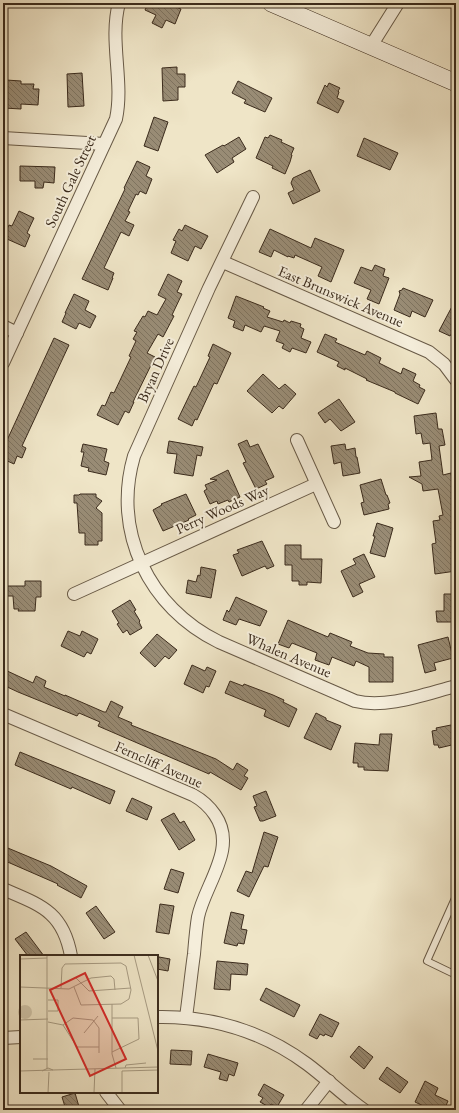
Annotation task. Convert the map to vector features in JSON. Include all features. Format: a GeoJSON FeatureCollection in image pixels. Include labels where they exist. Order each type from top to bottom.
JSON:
{"type":"FeatureCollection","features":[{"type":"Feature","properties":{"kind":"main road"},"geometry":{"type":"LineString","coordinates":[[271,3],[456,83]]}},
{"type":"Feature","properties":{"kind":"street","name":"South Gale Street"},"geometry":{"type":"LineString","coordinates":[[3,363],[114,125],[117,111],[115,30],[119,3]]}},
{"type":"Feature","properties":{"kind":"street"},"geometry":{"type":"LineString","coordinates":[[371,46],[398,3]]}},
{"type":"Feature","properties":{"kind":"street"},"geometry":{"type":"LineString","coordinates":[[3,138],[104,144]]}},
{"type":"Feature","properties":{"kind":"street","name":"Bryan Drive"},"geometry":{"type":"LineString","coordinates":[[142,563],[134,545],[128,520],[127,490],[131,465],[139,442],[252,197]]}},
{"type":"Feature","properties":{"kind":"street","name":"East Brunswick Avenue"},"geometry":{"type":"LineString","coordinates":[[223,262],[425,350],[438,358],[456,380]]}},
{"type":"Feature","properties":{"kind":"street"},"geometry":{"type":"LineString","coordinates":[[3,326],[17,333]]}},
{"type":"Feature","properties":{"kind":"street"},"geometry":{"type":"LineString","coordinates":[[297,440],[334,522]]}},
{"type":"Feature","properties":{"kind":"street","name":"Perry Woods Way"},"geometry":{"type":"LineString","coordinates":[[74,594],[316,484]]}},
{"type":"Feature","properties":{"kind":"street","name":"Whalen Avenue"},"geometry":{"type":"LineString","coordinates":[[142,563],[151,581],[166,602],[180,617],[201,632],[219,642],[355,700],[368,703],[383,703],[456,686]]}},
{"type":"Feature","properties":{"kind":"street","name":"Ferncliff Avenue"},"geometry":{"type":"LineString","coordinates":[[3,714],[193,795],[206,803],[218,819],[223,834],[223,849],[221,859],[204,896],[198,917],[186,1017]]}},
{"type":"Feature","properties":{"kind":"street"},"geometry":{"type":"LineString","coordinates":[[3,889],[43,907],[54,917],[65,934],[71,955]]}},
{"type":"Feature","properties":{"kind":"street"},"geometry":{"type":"LineString","coordinates":[[158,1016],[186,1017],[226,1024],[264,1038],[291,1053],[364,1110]]}},
{"type":"Feature","properties":{"kind":"street"},"geometry":{"type":"LineString","coordinates":[[3,1038],[20,1036]]}},
{"type":"Feature","properties":{"kind":"street"},"geometry":{"type":"LineString","coordinates":[[306,1110],[328,1082]]}},
{"type":"Feature","properties":{"kind":"street"},"geometry":{"type":"LineString","coordinates":[[107,1093],[120,1110]]}},
{"type":"Feature","properties":{"kind":"lane"},"geometry":{"type":"LineString","coordinates":[[456,896],[427,961],[456,975]]}},
{"type":"Feature","properties":{"kind":"building"},"geometry":{"type":"Polygon","coordinates":[[[148,3],[166,3],[181,9],[175,24],[166,20],[162,28],[152,23],[156,15],[145,10],[148,3]]]}},
{"type":"Feature","properties":{"kind":"building"},"geometry":{"type":"Polygon","coordinates":[[[177,67],[177,74],[185,74],[185,87],[178,87],[178,100],[163,101],[162,68],[177,67]]]}},
{"type":"Feature","properties":{"kind":"building"},"geometry":{"type":"Polygon","coordinates":[[[82,73],[84,106],[68,107],[67,74],[82,73]]]}},
{"type":"Feature","properties":{"kind":"building"},"geometry":{"type":"Polygon","coordinates":[[[6,80],[21,81],[21,84],[34,84],[33,89],[39,89],[38,105],[21,104],[21,109],[4,108],[6,80]]]}},
{"type":"Feature","properties":{"kind":"building"},"geometry":{"type":"Polygon","coordinates":[[[238,81],[272,98],[265,112],[244,103],[246,100],[232,93],[238,81]]]}},
{"type":"Feature","properties":{"kind":"building"},"geometry":{"type":"Polygon","coordinates":[[[329,83],[340,88],[337,98],[344,101],[338,113],[317,103],[325,85],[327,87],[329,83]]]}},
{"type":"Feature","properties":{"kind":"building"},"geometry":{"type":"Polygon","coordinates":[[[154,117],[168,122],[158,151],[144,146],[154,117]]]}},
{"type":"Feature","properties":{"kind":"building"},"geometry":{"type":"Polygon","coordinates":[[[270,135],[282,140],[281,142],[294,148],[285,174],[272,168],[273,166],[256,158],[265,137],[268,138],[270,135]]]}},
{"type":"Feature","properties":{"kind":"building"},"geometry":{"type":"Polygon","coordinates":[[[239,137],[246,149],[232,158],[234,162],[217,173],[205,155],[239,137]]]}},
{"type":"Feature","properties":{"kind":"building"},"geometry":{"type":"Polygon","coordinates":[[[364,138],[398,153],[390,170],[357,156],[364,138]]]}},
{"type":"Feature","properties":{"kind":"building"},"geometry":{"type":"Polygon","coordinates":[[[137,161],[150,167],[146,176],[152,179],[146,194],[140,191],[138,195],[136,194],[128,211],[130,212],[125,221],[134,225],[129,236],[121,232],[104,268],[114,273],[108,290],[82,279],[137,161]]]}},
{"type":"Feature","properties":{"kind":"building"},"geometry":{"type":"Polygon","coordinates":[[[20,166],[55,167],[54,183],[44,182],[43,188],[35,188],[35,181],[20,181],[20,166]]]}},
{"type":"Feature","properties":{"kind":"building"},"geometry":{"type":"Polygon","coordinates":[[[310,170],[320,191],[293,204],[288,193],[294,190],[291,183],[293,178],[310,170]]]}},
{"type":"Feature","properties":{"kind":"building"},"geometry":{"type":"Polygon","coordinates":[[[19,211],[34,218],[27,233],[30,235],[25,247],[7,239],[8,236],[4,235],[9,225],[12,226],[19,211]]]}},
{"type":"Feature","properties":{"kind":"building"},"geometry":{"type":"Polygon","coordinates":[[[185,225],[208,236],[201,249],[195,246],[188,261],[171,253],[176,241],[173,240],[179,229],[182,231],[185,225]]]}},
{"type":"Feature","properties":{"kind":"building"},"geometry":{"type":"Polygon","coordinates":[[[270,229],[311,248],[315,238],[344,250],[331,282],[318,276],[322,267],[295,255],[294,258],[288,257],[274,250],[271,257],[259,252],[270,229]]]}},
{"type":"Feature","properties":{"kind":"building"},"geometry":{"type":"Polygon","coordinates":[[[375,265],[385,269],[383,276],[389,278],[379,304],[367,299],[371,290],[354,283],[361,267],[372,271],[375,265]]]}},
{"type":"Feature","properties":{"kind":"building"},"geometry":{"type":"Polygon","coordinates":[[[168,274],[182,281],[177,292],[182,294],[172,315],[174,316],[163,337],[158,334],[147,353],[155,357],[129,413],[125,411],[118,425],[97,415],[102,405],[105,406],[111,392],[114,393],[131,357],[129,356],[136,341],[133,339],[137,332],[134,331],[143,316],[145,317],[148,311],[157,315],[166,299],[158,295],[168,274]]]}},
{"type":"Feature","properties":{"kind":"building"},"geometry":{"type":"Polygon","coordinates":[[[403,288],[433,300],[425,317],[412,311],[410,317],[394,310],[400,294],[399,291],[403,288]]]}},
{"type":"Feature","properties":{"kind":"building"},"geometry":{"type":"Polygon","coordinates":[[[74,294],[89,301],[85,310],[96,316],[90,328],[79,323],[76,329],[62,322],[74,294]]]}},
{"type":"Feature","properties":{"kind":"building"},"geometry":{"type":"Polygon","coordinates":[[[236,296],[264,307],[263,308],[270,311],[267,317],[283,322],[284,320],[290,323],[291,321],[301,324],[300,327],[304,329],[301,338],[311,342],[306,353],[292,348],[290,352],[282,348],[284,344],[276,341],[280,331],[264,326],[261,332],[245,325],[243,331],[233,327],[235,321],[228,318],[236,296]]]}},
{"type":"Feature","properties":{"kind":"building"},"geometry":{"type":"Polygon","coordinates":[[[456,299],[456,326],[450,336],[439,331],[456,299]]]}},
{"type":"Feature","properties":{"kind":"building"},"geometry":{"type":"Polygon","coordinates":[[[325,334],[337,339],[335,342],[365,355],[367,351],[381,358],[379,363],[401,374],[403,368],[416,374],[413,381],[425,390],[418,404],[395,392],[366,380],[367,379],[345,368],[345,370],[337,366],[339,362],[317,352],[325,334]]]}},
{"type":"Feature","properties":{"kind":"building"},"geometry":{"type":"Polygon","coordinates":[[[54,338],[69,345],[22,446],[26,448],[22,458],[17,456],[14,464],[3,459],[3,449],[54,338]]]}},
{"type":"Feature","properties":{"kind":"building"},"geometry":{"type":"Polygon","coordinates":[[[213,344],[231,353],[217,384],[214,383],[197,420],[195,419],[192,426],[178,419],[194,386],[196,387],[210,357],[208,356],[213,344]]]}},
{"type":"Feature","properties":{"kind":"building"},"geometry":{"type":"Polygon","coordinates":[[[263,374],[279,389],[285,384],[296,394],[283,409],[279,406],[272,413],[247,391],[263,374]]]}},
{"type":"Feature","properties":{"kind":"building"},"geometry":{"type":"Polygon","coordinates":[[[339,399],[355,422],[341,431],[330,419],[325,423],[318,413],[339,399]]]}},
{"type":"Feature","properties":{"kind":"building"},"geometry":{"type":"Polygon","coordinates":[[[436,413],[438,429],[442,429],[445,445],[439,446],[443,475],[451,473],[453,487],[456,512],[456,533],[453,533],[456,554],[456,571],[435,574],[432,544],[436,543],[433,521],[440,520],[439,516],[443,515],[438,489],[423,491],[422,484],[409,477],[421,476],[419,462],[432,460],[430,443],[423,444],[421,433],[416,434],[414,416],[436,413]]]}},
{"type":"Feature","properties":{"kind":"building"},"geometry":{"type":"Polygon","coordinates":[[[247,440],[250,447],[258,444],[274,477],[265,481],[267,484],[256,489],[243,463],[246,462],[238,444],[247,440]]]}},
{"type":"Feature","properties":{"kind":"building"},"geometry":{"type":"Polygon","coordinates":[[[169,441],[203,447],[201,456],[197,455],[193,476],[174,473],[177,454],[167,453],[169,441]]]}},
{"type":"Feature","properties":{"kind":"building"},"geometry":{"type":"Polygon","coordinates":[[[83,444],[107,449],[104,461],[109,463],[106,475],[88,471],[89,468],[81,466],[84,452],[81,452],[83,444]]]}},
{"type":"Feature","properties":{"kind":"building"},"geometry":{"type":"Polygon","coordinates":[[[345,444],[346,450],[355,448],[360,473],[343,476],[341,462],[334,464],[331,446],[345,444]]]}},
{"type":"Feature","properties":{"kind":"building"},"geometry":{"type":"Polygon","coordinates":[[[228,470],[240,497],[229,502],[228,500],[218,504],[217,501],[210,504],[204,491],[207,489],[205,485],[217,480],[210,479],[228,470]]]}},
{"type":"Feature","properties":{"kind":"building"},"geometry":{"type":"Polygon","coordinates":[[[381,479],[390,503],[388,504],[389,509],[364,515],[361,503],[364,502],[360,485],[381,479]]]}},
{"type":"Feature","properties":{"kind":"building"},"geometry":{"type":"Polygon","coordinates":[[[96,494],[96,497],[102,501],[96,508],[102,513],[102,541],[98,541],[98,545],[85,545],[85,533],[79,533],[77,503],[74,503],[74,495],[96,494]]]}},
{"type":"Feature","properties":{"kind":"building"},"geometry":{"type":"Polygon","coordinates":[[[186,494],[196,515],[188,519],[189,520],[163,531],[153,510],[162,505],[161,504],[186,494]]]}},
{"type":"Feature","properties":{"kind":"building"},"geometry":{"type":"Polygon","coordinates":[[[377,523],[393,528],[385,557],[370,553],[377,523]]]}},
{"type":"Feature","properties":{"kind":"building"},"geometry":{"type":"Polygon","coordinates":[[[262,541],[274,566],[267,569],[265,566],[242,576],[233,555],[239,553],[237,550],[262,541]]]}},
{"type":"Feature","properties":{"kind":"building"},"geometry":{"type":"Polygon","coordinates":[[[285,545],[301,545],[301,559],[322,559],[321,583],[307,582],[307,585],[299,585],[299,581],[292,581],[292,565],[285,565],[285,545]]]}},
{"type":"Feature","properties":{"kind":"building"},"geometry":{"type":"Polygon","coordinates":[[[364,554],[375,577],[359,584],[363,592],[353,597],[341,571],[356,564],[353,559],[364,554]]]}},
{"type":"Feature","properties":{"kind":"building"},"geometry":{"type":"Polygon","coordinates":[[[201,567],[216,570],[211,598],[186,593],[188,580],[196,582],[198,575],[200,576],[201,567]]]}},
{"type":"Feature","properties":{"kind":"building"},"geometry":{"type":"Polygon","coordinates":[[[25,581],[41,581],[41,597],[36,597],[35,611],[18,611],[19,609],[14,609],[13,596],[7,596],[7,586],[25,586],[25,581]]]}},
{"type":"Feature","properties":{"kind":"building"},"geometry":{"type":"Polygon","coordinates":[[[444,594],[456,594],[456,622],[437,622],[436,611],[444,611],[444,594]]]}},
{"type":"Feature","properties":{"kind":"building"},"geometry":{"type":"Polygon","coordinates":[[[236,597],[267,611],[260,626],[239,619],[236,625],[223,620],[227,610],[229,612],[236,597]]]}},
{"type":"Feature","properties":{"kind":"building"},"geometry":{"type":"Polygon","coordinates":[[[130,600],[136,610],[134,611],[142,628],[130,635],[127,630],[123,633],[117,624],[119,623],[112,611],[130,600]]]}},
{"type":"Feature","properties":{"kind":"building"},"geometry":{"type":"Polygon","coordinates":[[[288,620],[328,637],[330,633],[352,642],[350,646],[368,653],[384,654],[384,657],[393,657],[393,682],[369,682],[369,667],[356,661],[354,666],[332,657],[329,665],[315,660],[317,653],[292,643],[289,648],[278,644],[288,620]]]}},
{"type":"Feature","properties":{"kind":"building"},"geometry":{"type":"Polygon","coordinates":[[[68,631],[80,636],[82,631],[98,639],[91,654],[87,652],[84,657],[61,646],[68,631]]]}},
{"type":"Feature","properties":{"kind":"building"},"geometry":{"type":"Polygon","coordinates":[[[157,634],[177,650],[169,659],[165,656],[155,667],[140,653],[157,634]]]}},
{"type":"Feature","properties":{"kind":"building"},"geometry":{"type":"Polygon","coordinates":[[[448,637],[453,658],[434,663],[436,670],[425,673],[418,645],[448,637]]]}},
{"type":"Feature","properties":{"kind":"building"},"geometry":{"type":"Polygon","coordinates":[[[192,665],[205,671],[207,667],[216,671],[209,687],[206,686],[203,693],[184,684],[192,665]]]}},
{"type":"Feature","properties":{"kind":"building"},"geometry":{"type":"Polygon","coordinates":[[[3,669],[33,683],[36,676],[46,681],[44,687],[104,712],[106,712],[111,701],[123,707],[118,717],[132,723],[131,725],[216,759],[233,770],[237,763],[248,770],[244,776],[248,778],[241,790],[210,772],[209,774],[98,726],[100,722],[79,713],[77,716],[18,692],[3,685],[3,669]]]}},
{"type":"Feature","properties":{"kind":"building"},"geometry":{"type":"Polygon","coordinates":[[[230,681],[243,686],[244,684],[273,695],[284,700],[283,702],[297,709],[289,727],[264,716],[266,710],[225,693],[230,681]]]}},
{"type":"Feature","properties":{"kind":"building"},"geometry":{"type":"Polygon","coordinates":[[[316,713],[326,718],[326,720],[341,726],[331,750],[304,738],[316,713]]]}},
{"type":"Feature","properties":{"kind":"building"},"geometry":{"type":"Polygon","coordinates":[[[456,724],[456,744],[439,748],[438,745],[434,745],[432,731],[437,730],[436,728],[456,724]]]}},
{"type":"Feature","properties":{"kind":"building"},"geometry":{"type":"Polygon","coordinates":[[[380,734],[392,734],[388,771],[364,770],[364,767],[358,767],[358,763],[353,763],[355,743],[379,745],[380,734]]]}},
{"type":"Feature","properties":{"kind":"building"},"geometry":{"type":"Polygon","coordinates":[[[20,752],[115,791],[110,804],[72,787],[71,789],[15,765],[20,752]]]}},
{"type":"Feature","properties":{"kind":"building"},"geometry":{"type":"Polygon","coordinates":[[[266,791],[276,816],[260,821],[254,807],[257,806],[253,796],[266,791]]]}},
{"type":"Feature","properties":{"kind":"building"},"geometry":{"type":"Polygon","coordinates":[[[132,798],[152,807],[147,820],[126,811],[132,798]]]}},
{"type":"Feature","properties":{"kind":"building"},"geometry":{"type":"Polygon","coordinates":[[[174,813],[180,823],[184,821],[195,840],[179,850],[161,820],[174,813]]]}},
{"type":"Feature","properties":{"kind":"building"},"geometry":{"type":"Polygon","coordinates":[[[264,832],[278,837],[268,867],[264,866],[249,897],[237,891],[246,871],[252,873],[264,832]]]}},
{"type":"Feature","properties":{"kind":"building"},"geometry":{"type":"Polygon","coordinates":[[[3,846],[51,866],[87,886],[81,898],[57,885],[58,884],[3,860],[3,846]]]}},
{"type":"Feature","properties":{"kind":"building"},"geometry":{"type":"Polygon","coordinates":[[[171,869],[184,873],[178,893],[164,889],[171,869]]]}},
{"type":"Feature","properties":{"kind":"building"},"geometry":{"type":"Polygon","coordinates":[[[160,904],[174,906],[169,934],[156,932],[160,904]]]}},
{"type":"Feature","properties":{"kind":"building"},"geometry":{"type":"Polygon","coordinates":[[[96,906],[115,932],[104,939],[86,913],[96,906]]]}},
{"type":"Feature","properties":{"kind":"building"},"geometry":{"type":"Polygon","coordinates":[[[231,912],[244,915],[241,929],[247,930],[244,944],[238,943],[237,946],[224,943],[231,912]]]}},
{"type":"Feature","properties":{"kind":"building"},"geometry":{"type":"Polygon","coordinates":[[[26,932],[43,955],[27,955],[15,939],[26,932]]]}},
{"type":"Feature","properties":{"kind":"building"},"geometry":{"type":"Polygon","coordinates":[[[159,957],[170,959],[168,971],[158,969],[159,957]]]}},
{"type":"Feature","properties":{"kind":"building"},"geometry":{"type":"Polygon","coordinates":[[[217,961],[248,964],[247,975],[231,974],[230,990],[214,989],[217,961]]]}},
{"type":"Feature","properties":{"kind":"building"},"geometry":{"type":"Polygon","coordinates":[[[266,988],[300,1005],[294,1017],[260,1000],[266,988]]]}},
{"type":"Feature","properties":{"kind":"building"},"geometry":{"type":"Polygon","coordinates":[[[320,1014],[339,1023],[332,1037],[325,1034],[324,1036],[320,1034],[317,1039],[309,1035],[320,1014]]]}},
{"type":"Feature","properties":{"kind":"building"},"geometry":{"type":"Polygon","coordinates":[[[359,1046],[373,1057],[364,1069],[350,1057],[359,1046]]]}},
{"type":"Feature","properties":{"kind":"building"},"geometry":{"type":"Polygon","coordinates":[[[171,1050],[192,1051],[191,1065],[170,1064],[171,1050]]]}},
{"type":"Feature","properties":{"kind":"building"},"geometry":{"type":"Polygon","coordinates":[[[208,1054],[238,1063],[234,1076],[229,1074],[227,1081],[219,1079],[221,1072],[204,1067],[208,1054]]]}},
{"type":"Feature","properties":{"kind":"building"},"geometry":{"type":"Polygon","coordinates":[[[387,1067],[408,1082],[400,1093],[379,1079],[387,1067]]]}},
{"type":"Feature","properties":{"kind":"building"},"geometry":{"type":"Polygon","coordinates":[[[425,1081],[438,1088],[435,1095],[448,1101],[444,1110],[432,1110],[415,1102],[425,1081]]]}},
{"type":"Feature","properties":{"kind":"building"},"geometry":{"type":"Polygon","coordinates":[[[264,1084],[284,1095],[277,1107],[271,1104],[269,1107],[260,1102],[263,1098],[258,1095],[264,1084]]]}},
{"type":"Feature","properties":{"kind":"building"},"geometry":{"type":"Polygon","coordinates":[[[75,1093],[80,1110],[66,1110],[62,1097],[75,1093]]]}}]}
